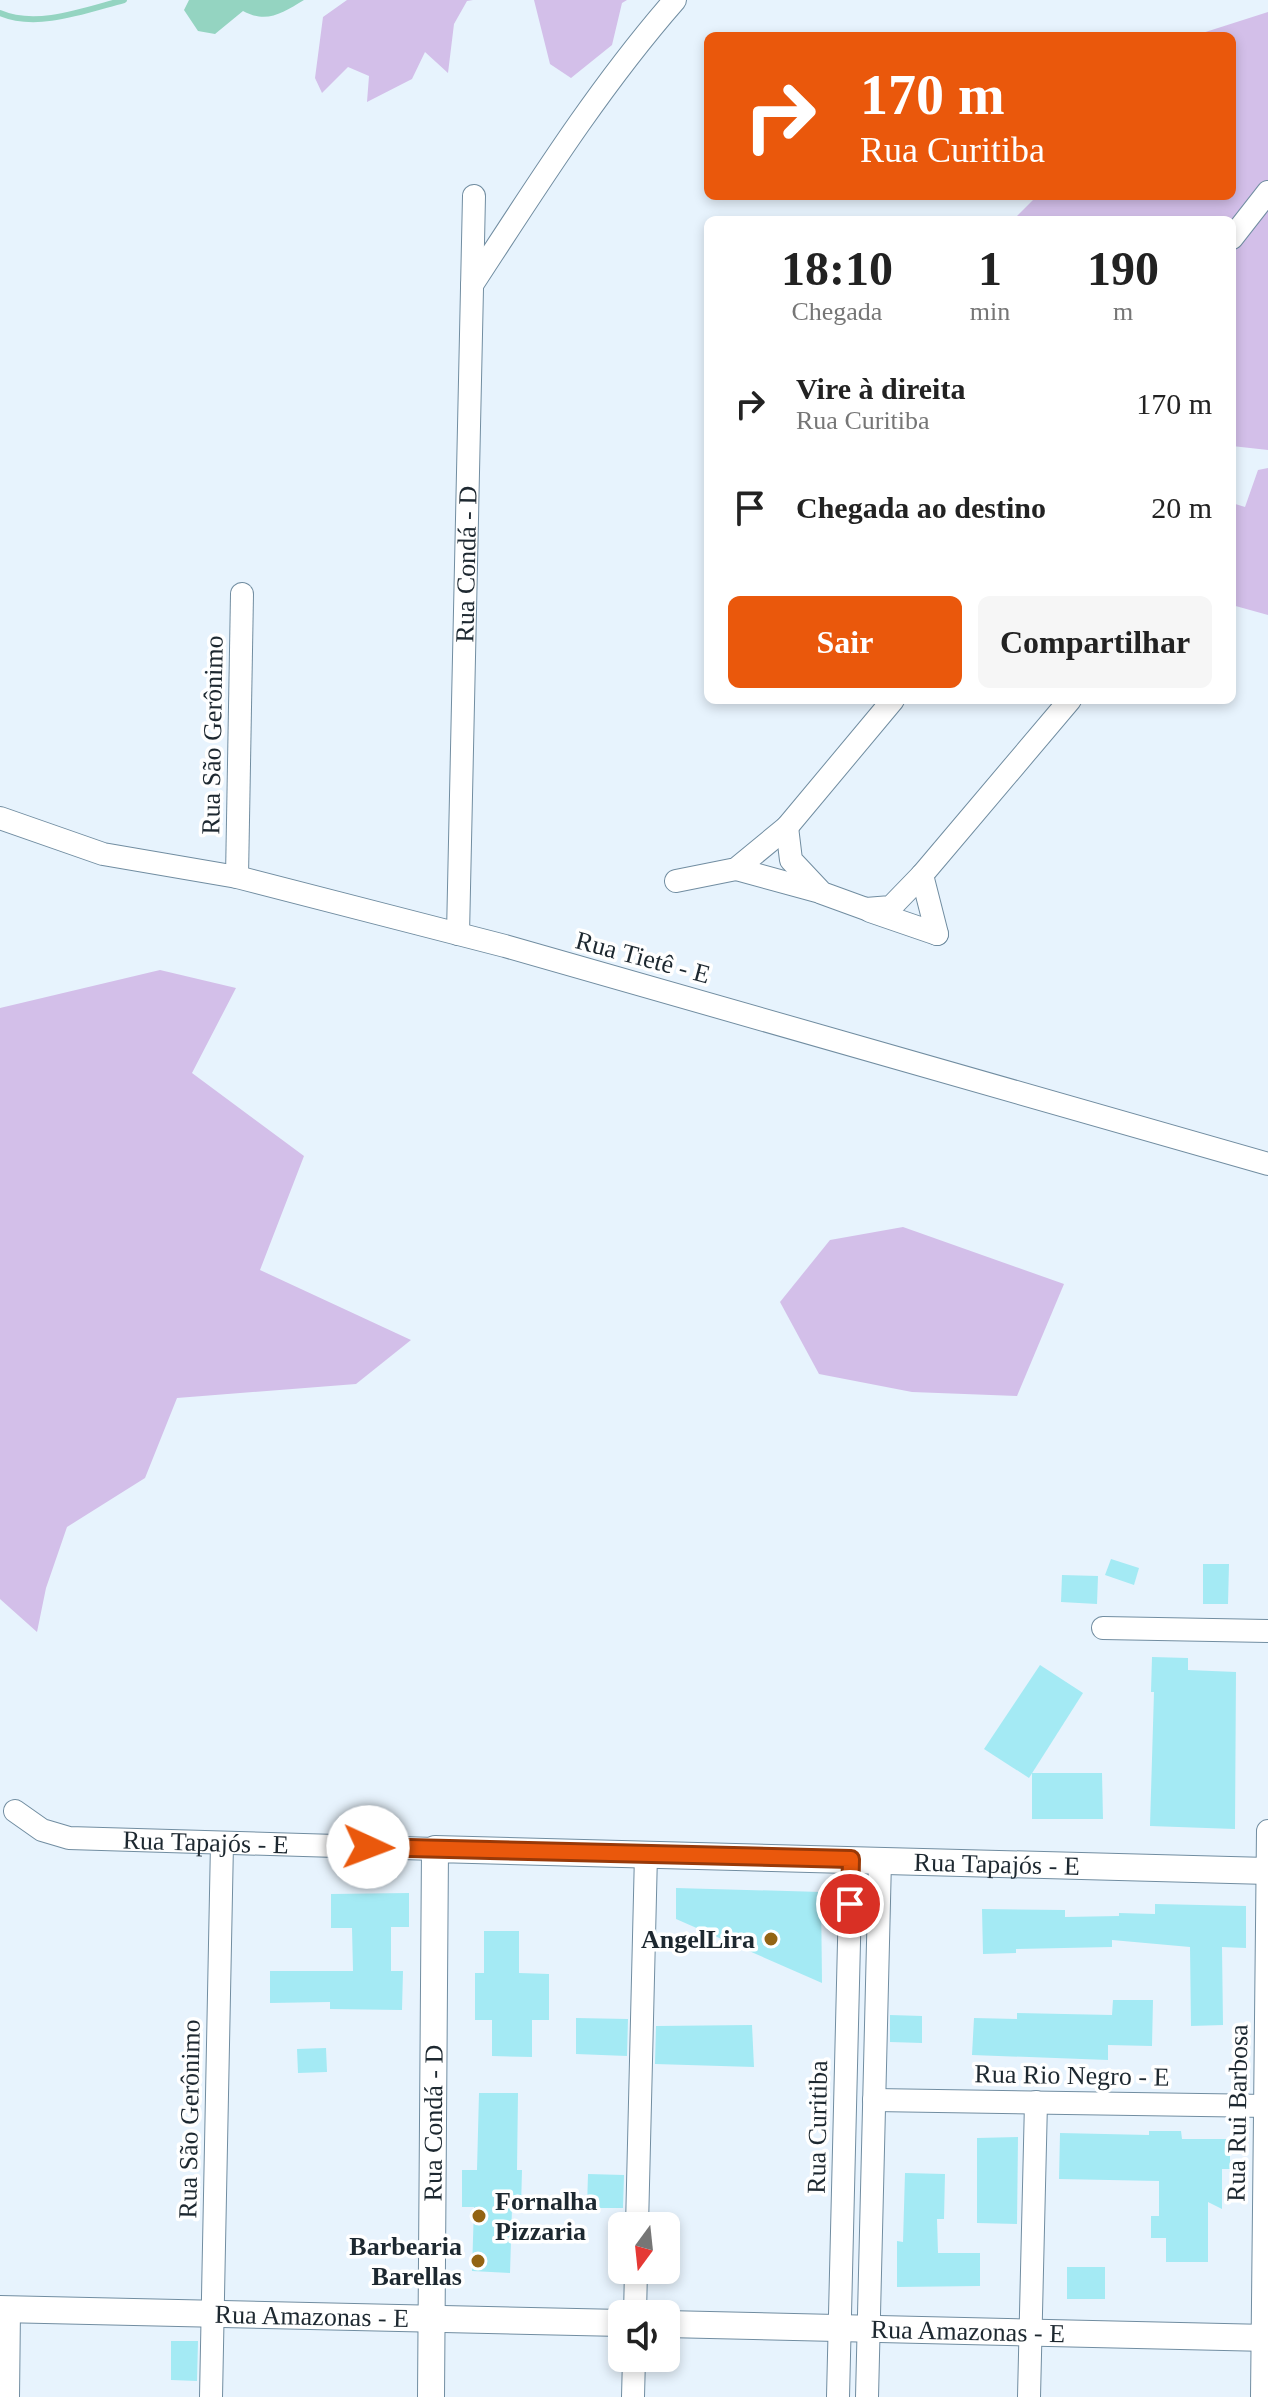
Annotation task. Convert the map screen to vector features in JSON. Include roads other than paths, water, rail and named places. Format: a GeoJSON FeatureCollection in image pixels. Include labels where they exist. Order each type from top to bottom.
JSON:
{"type":"FeatureCollection","features":[{"type":"Feature","properties":{"kind":"street"},"geometry":{"type":"LineString","coordinates":[[472,286],[560,151],[641,39],[675,0]]}},
{"type":"Feature","properties":{"kind":"street"},"geometry":{"type":"LineString","coordinates":[[1236,233],[1268,192]]}},
{"type":"Feature","properties":{"kind":"street","name":"Rua Condá - D"},"geometry":{"type":"LineString","coordinates":[[458,934],[474,196]]}},
{"type":"Feature","properties":{"kind":"street","name":"Rua São Gerônimo"},"geometry":{"type":"LineString","coordinates":[[237,877],[242,594]]}},
{"type":"Feature","properties":{"kind":"street"},"geometry":{"type":"LineString","coordinates":[[736,869],[787,827],[890,704]]}},
{"type":"Feature","properties":{"kind":"street"},"geometry":{"type":"LineString","coordinates":[[866,909],[891,907],[922,875],[1067,704]]}},
{"type":"Feature","properties":{"kind":"street","name":"Rua Tietê - E"},"geometry":{"type":"LineString","coordinates":[[0,818],[103,854],[237,877],[458,934],[1268,1164]]}},
{"type":"Feature","properties":{"kind":"street"},"geometry":{"type":"LineString","coordinates":[[787,827],[791,860],[822,893]]}},
{"type":"Feature","properties":{"kind":"street"},"geometry":{"type":"LineString","coordinates":[[676,881],[736,869],[822,893],[937,934],[922,875]]}},
{"type":"Feature","properties":{"kind":"street"},"geometry":{"type":"LineString","coordinates":[[1103,1628],[1268,1631]]}},
{"type":"Feature","properties":{"kind":"street","name":"Rua Tapajós - E"},"geometry":{"type":"LineString","coordinates":[[15,1811],[42,1830],[69,1838],[1268,1871]]}},
{"type":"Feature","properties":{"kind":"street","name":"Rua Rui Barbosa"},"geometry":{"type":"LineString","coordinates":[[1262,2397],[1268,1831]]}},
{"type":"Feature","properties":{"kind":"street","name":"Rua São Gerônimo"},"geometry":{"type":"LineString","coordinates":[[211,2397],[222,1843]]}},
{"type":"Feature","properties":{"kind":"street","name":"Rua Condá - D"},"geometry":{"type":"LineString","coordinates":[[431,2397],[435,1849]]}},
{"type":"Feature","properties":{"kind":"street"},"geometry":{"type":"LineString","coordinates":[[637,2212],[646,1854]]}},
{"type":"Feature","properties":{"kind":"street","name":"Rua Curitiba"},"geometry":{"type":"LineString","coordinates":[[838,2397],[851,1859]]}},
{"type":"Feature","properties":{"kind":"street"},"geometry":{"type":"LineString","coordinates":[[867,2397],[880,1860]]}},
{"type":"Feature","properties":{"kind":"street","name":"Rua Rio Negro - E"},"geometry":{"type":"LineString","coordinates":[[874,2100],[1266,2106]]}},
{"type":"Feature","properties":{"kind":"street"},"geometry":{"type":"LineString","coordinates":[[1029,2397],[1036,2102]]}},
{"type":"Feature","properties":{"kind":"street"},"geometry":{"type":"LineString","coordinates":[[5,2309],[8,2397]]}},
{"type":"Feature","properties":{"kind":"street","name":"Rua Amazonas - E"},"geometry":{"type":"LineString","coordinates":[[5,2309],[608,2323]]}},
{"type":"Feature","properties":{"kind":"street","name":"Rua Amazonas - E"},"geometry":{"type":"LineString","coordinates":[[680,2324],[1265,2338]]}},
{"type":"Feature","properties":{"kind":"street"},"geometry":{"type":"LineString","coordinates":[[633,2397],[634,2372]]}},
{"type":"Feature","properties":{"kind":"waterway"},"geometry":{"type":"LineString","coordinates":[[0,13],[45,19],[124,0]]}},
{"type":"Feature","properties":{"kind":"place","name":"AngelLira"},"geometry":{"type":"Point","coordinates":[771,1939]}},
{"type":"Feature","properties":{"kind":"place","name":"Fornalha Pizzaria"},"geometry":{"type":"Point","coordinates":[479,2216]}},
{"type":"Feature","properties":{"kind":"place","name":"Barbearia Barellas"},"geometry":{"type":"Point","coordinates":[478,2261]}}]}
